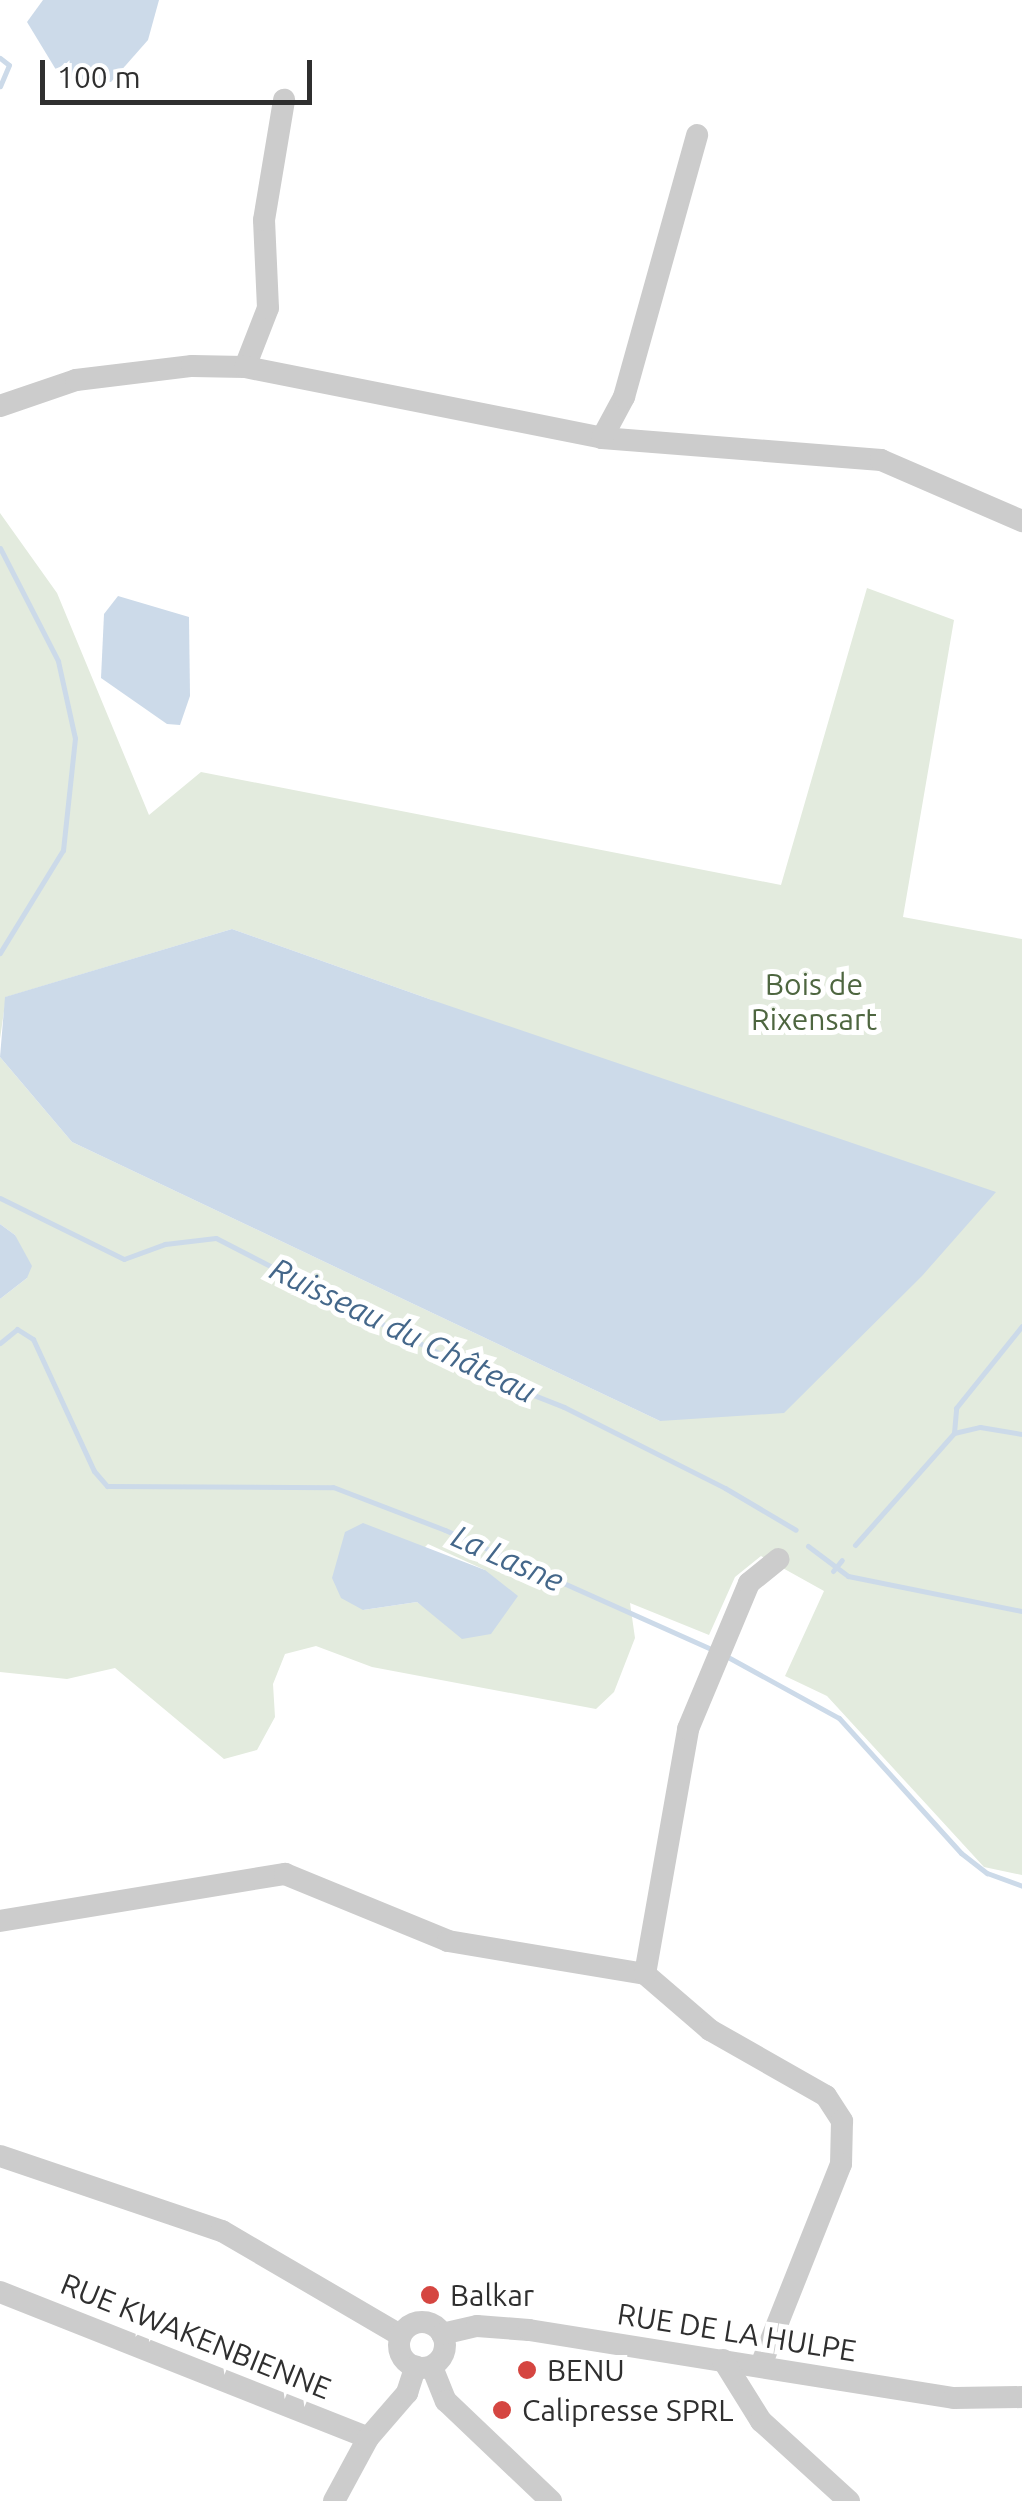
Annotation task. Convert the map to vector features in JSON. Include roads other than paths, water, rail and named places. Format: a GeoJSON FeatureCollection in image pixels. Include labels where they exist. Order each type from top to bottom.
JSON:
{"type":"FeatureCollection","features":[{"type":"Feature","properties":{"kind":"street"},"geometry":{"type":"LineString","coordinates":[[245,367],[268,308],[264,220],[284,100]]}},
{"type":"Feature","properties":{"kind":"street"},"geometry":{"type":"LineString","coordinates":[[602,438],[624,397],[697,135]]}},
{"type":"Feature","properties":{"kind":"street"},"geometry":{"type":"LineString","coordinates":[[0,406],[76,380],[192,366],[245,367],[602,438],[882,460],[1022,522]]}},
{"type":"Feature","properties":{"kind":"street"},"geometry":{"type":"LineString","coordinates":[[646,1974],[688,1728],[748,1583],[778,1559]]}},
{"type":"Feature","properties":{"kind":"street"},"geometry":{"type":"LineString","coordinates":[[0,1920],[285,1874],[448,1941],[646,1974],[710,2030],[826,2096],[842,2121],[841,2164],[761,2366]]}},
{"type":"Feature","properties":{"kind":"street"},"geometry":{"type":"LineString","coordinates":[[0,2156],[222,2231],[400,2335]]}},
{"type":"Feature","properties":{"kind":"street","name":"RUE KWAKENBIENNE"},"geometry":{"type":"LineString","coordinates":[[0,2292],[368,2438]]}},
{"type":"Feature","properties":{"kind":"street"},"geometry":{"type":"LineString","coordinates":[[334,2501],[368,2438],[408,2392],[424,2366],[444,2353],[442,2334],[425,2322],[400,2335]]}},
{"type":"Feature","properties":{"kind":"street","name":"RUE DE LA HULPE"},"geometry":{"type":"LineString","coordinates":[[442,2334],[499,2327],[954,2398],[1022,2398]]}},
{"type":"Feature","properties":{"kind":"street"},"geometry":{"type":"LineString","coordinates":[[400,2335],[400,2353],[424,2366],[446,2401],[552,2501]]}},
{"type":"Feature","properties":{"kind":"street"},"geometry":{"type":"LineString","coordinates":[[724,2360],[761,2421],[849,2501]]}},
{"type":"Feature","properties":{"kind":"street"},"geometry":{"type":"LineString","coordinates":[[408,2392],[446,2401]]}},
{"type":"Feature","properties":{"kind":"water"},"geometry":{"type":"Polygon","coordinates":[[[43,0],[159,0],[148,40],[111,82],[61,78],[27,22],[43,0]]]}},
{"type":"Feature","properties":{"kind":"water"},"geometry":{"type":"Polygon","coordinates":[[[118,596],[189,617],[190,696],[180,725],[167,724],[101,678],[104,614],[118,596]]]}},
{"type":"Feature","properties":{"kind":"water"},"geometry":{"type":"Polygon","coordinates":[[[232,929],[996,1192],[922,1276],[784,1413],[660,1421],[72,1142],[0,1057],[5,997],[232,929]]]}},
{"type":"Feature","properties":{"kind":"water"},"geometry":{"type":"Polygon","coordinates":[[[0,1224],[15,1235],[32,1266],[27,1278],[0,1299],[0,1224]]]}},
{"type":"Feature","properties":{"kind":"water"},"geometry":{"type":"Polygon","coordinates":[[[363,1523],[485,1570],[518,1596],[491,1634],[462,1639],[417,1602],[363,1610],[341,1598],[332,1578],[345,1532],[363,1523]]]}},
{"type":"Feature","properties":{"kind":"waterway"},"geometry":{"type":"LineString","coordinates":[[0,58],[9,65],[0,86]]}},
{"type":"Feature","properties":{"kind":"waterway"},"geometry":{"type":"LineString","coordinates":[[0,548],[58,661],[75,738],[63,850],[0,953]]}},
{"type":"Feature","properties":{"kind":"waterway","name":"Ruisseau du Château"},"geometry":{"type":"LineString","coordinates":[[0,1198],[124,1259],[165,1244],[216,1238],[480,1374],[564,1407],[725,1488],[796,1530]]}},
{"type":"Feature","properties":{"kind":"waterway"},"geometry":{"type":"LineString","coordinates":[[855,1545],[954,1433],[956,1408],[1022,1326]]}},
{"type":"Feature","properties":{"kind":"waterway","name":"La Lasne"},"geometry":{"type":"LineString","coordinates":[[0,1343],[17,1329],[33,1339],[94,1471],[107,1486],[333,1487],[445,1530],[716,1651]]}},
{"type":"Feature","properties":{"kind":"waterway"},"geometry":{"type":"LineString","coordinates":[[954,1433],[980,1427],[1022,1434]]}},
{"type":"Feature","properties":{"kind":"waterway","name":"Ruisseau du Château"},"geometry":{"type":"LineString","coordinates":[[808,1546],[848,1576],[1022,1611]]}},
{"type":"Feature","properties":{"kind":"waterway","name":"Ruisseau du Château"},"geometry":{"type":"LineString","coordinates":[[833,1571],[842,1560]]}},
{"type":"Feature","properties":{"kind":"waterway","name":"La Lasne"},"geometry":{"type":"LineString","coordinates":[[726,1656],[839,1718],[961,1853],[987,1873],[1022,1886]]}},
{"type":"Feature","properties":{"kind":"place","name":"Balkar"},"geometry":{"type":"Point","coordinates":[430,2295]}},
{"type":"Feature","properties":{"kind":"place","name":"BENU"},"geometry":{"type":"Point","coordinates":[527,2370]}},
{"type":"Feature","properties":{"kind":"place","name":"Calipresse SPRL"},"geometry":{"type":"Point","coordinates":[502,2410]}},
{"type":"Feature","properties":{"kind":"park label","name":"Bois de Rixensart"},"geometry":{"type":"Point","coordinates":[814,1001]}}]}
